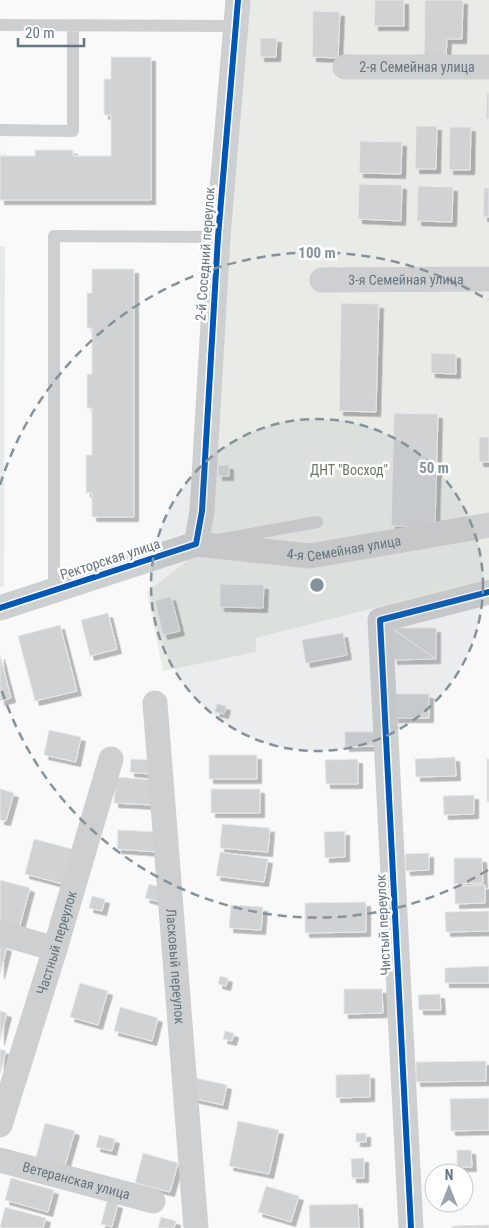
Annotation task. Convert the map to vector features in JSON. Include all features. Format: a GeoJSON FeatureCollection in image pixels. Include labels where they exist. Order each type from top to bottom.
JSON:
{"type":"FeatureCollection","features":[{"type":"Feature","properties":{"kind":"street","name":"2-й Соседний переулок"},"geometry":{"type":"LineString","coordinates":[[196,544],[202,511],[218,237],[238,0]]}},
{"type":"Feature","properties":{"kind":"street","name":"2-я Семейная улица"},"geometry":{"type":"LineString","coordinates":[[345,67],[489,67]]}},
{"type":"Feature","properties":{"kind":"street","name":"3-я Семейная улица"},"geometry":{"type":"LineString","coordinates":[[322,280],[489,280]]}},
{"type":"Feature","properties":{"kind":"street","name":"4-я Семейная улица"},"geometry":{"type":"LineString","coordinates":[[196,544],[310,556],[489,525]]}},
{"type":"Feature","properties":{"kind":"street","name":"Ректорская улица"},"geometry":{"type":"LineString","coordinates":[[0,608],[196,544]]}},
{"type":"Feature","properties":{"kind":"street","name":"Чистый переулок"},"geometry":{"type":"LineString","coordinates":[[411,1228],[380,620],[489,592]]}},
{"type":"Feature","properties":{"kind":"street","name":"Ласковый переулок"},"geometry":{"type":"LineString","coordinates":[[155,703],[196,1228]]}},
{"type":"Feature","properties":{"kind":"street","name":"Частный переулок"},"geometry":{"type":"LineString","coordinates":[[0,1125],[55,949],[111,759]]}},
{"type":"Feature","properties":{"kind":"street"},"geometry":{"type":"LineString","coordinates":[[0,933],[55,949]]}},
{"type":"Feature","properties":{"kind":"street","name":"Ветеранская улица"},"geometry":{"type":"LineString","coordinates":[[0,1160],[153,1201]]}},
{"type":"Feature","properties":{"kind":"lane"},"geometry":{"type":"LineString","coordinates":[[0,25],[236,26]]}},
{"type":"Feature","properties":{"kind":"lane"},"geometry":{"type":"LineString","coordinates":[[0,130],[72,131],[72,25]]}},
{"type":"Feature","properties":{"kind":"lane"},"geometry":{"type":"LineString","coordinates":[[54,590],[54,236],[218,237]]}},
{"type":"Feature","properties":{"kind":"lane"},"geometry":{"type":"LineString","coordinates":[[196,544],[317,522]]}},
{"type":"Feature","properties":{"kind":"shaded area"},"geometry":{"type":"Polygon","coordinates":[[[0,246],[5,246],[4,586],[0,587],[0,246]]]}},
{"type":"Feature","properties":{"kind":"green space","name":"ДНТ \"Восход\""},"geometry":{"type":"Polygon","coordinates":[[[245,0],[489,0],[489,579],[256,638],[256,652],[163,671],[147,592],[195,555],[245,0]]]}},
{"type":"Feature","properties":{"kind":"building"},"geometry":{"type":"Polygon","coordinates":[[[375,0],[404,0],[404,26],[374,26],[375,0]]]}},
{"type":"Feature","properties":{"kind":"building"},"geometry":{"type":"Polygon","coordinates":[[[425,0],[463,0],[462,39],[447,39],[446,58],[424,57],[425,0]]]}},
{"type":"Feature","properties":{"kind":"building"},"geometry":{"type":"Polygon","coordinates":[[[313,11],[340,12],[338,58],[312,57],[313,11]]]}},
{"type":"Feature","properties":{"kind":"building"},"geometry":{"type":"Polygon","coordinates":[[[260,38],[277,38],[276,57],[260,57],[260,38]]]}},
{"type":"Feature","properties":{"kind":"building"},"geometry":{"type":"Polygon","coordinates":[[[111,57],[151,57],[151,200],[0,200],[0,156],[35,156],[35,150],[73,150],[73,156],[111,156],[111,115],[104,115],[104,79],[111,79],[111,57]]]}},
{"type":"Feature","properties":{"kind":"building"},"geometry":{"type":"Polygon","coordinates":[[[487,92],[489,93],[489,119],[486,119],[487,92]]]}},
{"type":"Feature","properties":{"kind":"building"},"geometry":{"type":"Polygon","coordinates":[[[416,126],[437,126],[436,169],[415,169],[416,126]]]}},
{"type":"Feature","properties":{"kind":"building"},"geometry":{"type":"Polygon","coordinates":[[[450,127],[471,127],[470,170],[449,170],[450,127]]]}},
{"type":"Feature","properties":{"kind":"building"},"geometry":{"type":"Polygon","coordinates":[[[360,141],[402,142],[401,174],[359,173],[360,141]]]}},
{"type":"Feature","properties":{"kind":"building"},"geometry":{"type":"Polygon","coordinates":[[[359,184],[402,185],[401,221],[358,219],[359,184]]]}},
{"type":"Feature","properties":{"kind":"building"},"geometry":{"type":"Polygon","coordinates":[[[418,186],[453,187],[452,222],[417,221],[418,186]]]}},
{"type":"Feature","properties":{"kind":"building"},"geometry":{"type":"Polygon","coordinates":[[[484,188],[489,188],[489,217],[483,217],[484,188]]]}},
{"type":"Feature","properties":{"kind":"building"},"geometry":{"type":"Polygon","coordinates":[[[92,269],[134,269],[134,517],[92,517],[92,493],[86,493],[86,455],[92,455],[92,408],[87,408],[87,374],[92,374],[92,328],[87,328],[87,293],[92,293],[92,269]]]}},
{"type":"Feature","properties":{"kind":"building"},"geometry":{"type":"Polygon","coordinates":[[[341,303],[379,304],[376,412],[339,411],[341,303]]]}},
{"type":"Feature","properties":{"kind":"building"},"geometry":{"type":"Polygon","coordinates":[[[431,353],[456,354],[456,374],[431,373],[431,353]]]}},
{"type":"Feature","properties":{"kind":"building"},"geometry":{"type":"Polygon","coordinates":[[[394,413],[438,414],[435,527],[391,526],[394,413]]]}},
{"type":"Feature","properties":{"kind":"building"},"geometry":{"type":"Polygon","coordinates":[[[479,437],[489,437],[489,462],[479,462],[479,437]]]}},
{"type":"Feature","properties":{"kind":"building"},"geometry":{"type":"Polygon","coordinates":[[[218,465],[229,465],[229,476],[218,476],[218,465]]]}},
{"type":"Feature","properties":{"kind":"building"},"geometry":{"type":"Polygon","coordinates":[[[220,584],[264,585],[263,608],[220,607],[220,584]]]}},
{"type":"Feature","properties":{"kind":"building"},"geometry":{"type":"Polygon","coordinates":[[[171,596],[180,631],[163,635],[155,601],[171,596]]]}},
{"type":"Feature","properties":{"kind":"building"},"geometry":{"type":"Polygon","coordinates":[[[108,613],[117,649],[90,656],[81,620],[108,613]]]}},
{"type":"Feature","properties":{"kind":"building"},"geometry":{"type":"Polygon","coordinates":[[[60,625],[77,691],[35,701],[18,636],[60,625]]]}},
{"type":"Feature","properties":{"kind":"building"},"geometry":{"type":"Polygon","coordinates":[[[392,628],[436,659],[393,660],[392,628]]]}},
{"type":"Feature","properties":{"kind":"building"},"geometry":{"type":"Polygon","coordinates":[[[392,628],[436,628],[436,659],[392,628]]]}},
{"type":"Feature","properties":{"kind":"building"},"geometry":{"type":"Polygon","coordinates":[[[343,633],[347,655],[306,663],[302,640],[343,633]]]}},
{"type":"Feature","properties":{"kind":"building"},"geometry":{"type":"Polygon","coordinates":[[[0,655],[11,698],[0,701],[0,655]]]}},
{"type":"Feature","properties":{"kind":"building"},"geometry":{"type":"Polygon","coordinates":[[[393,694],[429,694],[429,718],[394,718],[393,694]]]}},
{"type":"Feature","properties":{"kind":"building"},"geometry":{"type":"Polygon","coordinates":[[[217,704],[226,706],[224,714],[215,712],[217,704]]]}},
{"type":"Feature","properties":{"kind":"building"},"geometry":{"type":"Polygon","coordinates":[[[49,730],[81,737],[76,762],[44,755],[49,730]]]}},
{"type":"Feature","properties":{"kind":"building"},"geometry":{"type":"Polygon","coordinates":[[[345,732],[379,732],[379,746],[345,747],[345,732]]]}},
{"type":"Feature","properties":{"kind":"building"},"geometry":{"type":"Polygon","coordinates":[[[209,755],[257,755],[257,779],[209,779],[209,755]]]}},
{"type":"Feature","properties":{"kind":"building"},"geometry":{"type":"Polygon","coordinates":[[[455,757],[456,776],[416,777],[415,759],[455,757]]]}},
{"type":"Feature","properties":{"kind":"building"},"geometry":{"type":"Polygon","coordinates":[[[131,759],[150,760],[149,774],[130,772],[131,759]]]}},
{"type":"Feature","properties":{"kind":"building"},"geometry":{"type":"Polygon","coordinates":[[[358,759],[358,784],[326,784],[325,760],[358,759]]]}},
{"type":"Feature","properties":{"kind":"building"},"geometry":{"type":"Polygon","coordinates":[[[487,759],[489,759],[489,802],[487,802],[487,759]]]}},
{"type":"Feature","properties":{"kind":"building"},"geometry":{"type":"Polygon","coordinates":[[[116,777],[154,780],[153,805],[114,803],[116,777]]]}},
{"type":"Feature","properties":{"kind":"building"},"geometry":{"type":"Polygon","coordinates":[[[0,789],[14,793],[6,821],[0,820],[0,789]]]}},
{"type":"Feature","properties":{"kind":"building"},"geometry":{"type":"Polygon","coordinates":[[[211,789],[260,789],[260,813],[211,813],[211,789]]]}},
{"type":"Feature","properties":{"kind":"building"},"geometry":{"type":"Polygon","coordinates":[[[474,795],[474,814],[444,815],[443,796],[474,795]]]}},
{"type":"Feature","properties":{"kind":"building"},"geometry":{"type":"Polygon","coordinates":[[[222,824],[270,828],[268,852],[220,848],[222,824]]]}},
{"type":"Feature","properties":{"kind":"building"},"geometry":{"type":"Polygon","coordinates":[[[118,830],[159,832],[158,852],[117,849],[118,830]]]}},
{"type":"Feature","properties":{"kind":"building"},"geometry":{"type":"Polygon","coordinates":[[[345,831],[345,857],[325,858],[324,832],[345,831]]]}},
{"type":"Feature","properties":{"kind":"building"},"geometry":{"type":"Polygon","coordinates":[[[34,839],[72,849],[63,884],[25,874],[34,839]]]}},
{"type":"Feature","properties":{"kind":"building"},"geometry":{"type":"Polygon","coordinates":[[[220,852],[268,859],[264,882],[216,876],[220,852]]]}},
{"type":"Feature","properties":{"kind":"building"},"geometry":{"type":"Polygon","coordinates":[[[429,853],[429,870],[406,871],[405,854],[429,853]]]}},
{"type":"Feature","properties":{"kind":"building"},"geometry":{"type":"Polygon","coordinates":[[[454,858],[482,858],[483,883],[454,884],[454,858]]]}},
{"type":"Feature","properties":{"kind":"building"},"geometry":{"type":"Polygon","coordinates":[[[0,880],[30,888],[19,929],[0,924],[0,880]]]}},
{"type":"Feature","properties":{"kind":"building"},"geometry":{"type":"Polygon","coordinates":[[[149,884],[166,889],[163,903],[145,898],[149,884]]]}},
{"type":"Feature","properties":{"kind":"building"},"geometry":{"type":"Polygon","coordinates":[[[485,885],[485,903],[455,904],[455,886],[485,885]]]}},
{"type":"Feature","properties":{"kind":"building"},"geometry":{"type":"Polygon","coordinates":[[[92,896],[105,899],[102,911],[89,908],[92,896]]]}},
{"type":"Feature","properties":{"kind":"building"},"geometry":{"type":"Polygon","coordinates":[[[366,902],[366,932],[305,933],[305,903],[366,902]]]}},
{"type":"Feature","properties":{"kind":"building"},"geometry":{"type":"Polygon","coordinates":[[[231,905],[263,907],[261,930],[229,928],[231,905]]]}},
{"type":"Feature","properties":{"kind":"building"},"geometry":{"type":"Polygon","coordinates":[[[489,911],[489,931],[446,932],[445,912],[489,911]]]}},
{"type":"Feature","properties":{"kind":"building"},"geometry":{"type":"Polygon","coordinates":[[[0,945],[7,947],[0,974],[0,945]]]}},
{"type":"Feature","properties":{"kind":"building"},"geometry":{"type":"Polygon","coordinates":[[[489,966],[489,983],[445,983],[445,968],[489,966]]]}},
{"type":"Feature","properties":{"kind":"building"},"geometry":{"type":"Polygon","coordinates":[[[220,976],[228,978],[226,986],[218,984],[220,976]]]}},
{"type":"Feature","properties":{"kind":"building"},"geometry":{"type":"Polygon","coordinates":[[[80,983],[108,991],[98,1025],[70,1017],[80,983]]]}},
{"type":"Feature","properties":{"kind":"building"},"geometry":{"type":"Polygon","coordinates":[[[344,989],[382,989],[383,1013],[344,1014],[344,989]]]}},
{"type":"Feature","properties":{"kind":"building"},"geometry":{"type":"Polygon","coordinates":[[[440,994],[441,1010],[419,1010],[418,995],[440,994]]]}},
{"type":"Feature","properties":{"kind":"building"},"geometry":{"type":"Polygon","coordinates":[[[120,1007],[158,1018],[152,1041],[114,1031],[120,1007]]]}},
{"type":"Feature","properties":{"kind":"building"},"geometry":{"type":"Polygon","coordinates":[[[0,1011],[7,1013],[0,1040],[0,1011]]]}},
{"type":"Feature","properties":{"kind":"building"},"geometry":{"type":"Polygon","coordinates":[[[225,1031],[234,1033],[232,1041],[223,1039],[225,1031]]]}},
{"type":"Feature","properties":{"kind":"building"},"geometry":{"type":"Polygon","coordinates":[[[0,1049],[6,1051],[0,1074],[0,1049]]]}},
{"type":"Feature","properties":{"kind":"building"},"geometry":{"type":"Polygon","coordinates":[[[486,1061],[486,1081],[416,1082],[416,1062],[486,1061]]]}},
{"type":"Feature","properties":{"kind":"building"},"geometry":{"type":"Polygon","coordinates":[[[370,1074],[370,1097],[336,1098],[336,1075],[370,1074]]]}},
{"type":"Feature","properties":{"kind":"building"},"geometry":{"type":"Polygon","coordinates":[[[196,1078],[227,1085],[223,1105],[192,1098],[196,1078]]]}},
{"type":"Feature","properties":{"kind":"building"},"geometry":{"type":"Polygon","coordinates":[[[489,1098],[489,1130],[451,1131],[450,1099],[489,1098]]]}},
{"type":"Feature","properties":{"kind":"building"},"geometry":{"type":"Polygon","coordinates":[[[238,1121],[279,1130],[269,1174],[229,1166],[238,1121]]]}},
{"type":"Feature","properties":{"kind":"building"},"geometry":{"type":"Polygon","coordinates":[[[45,1123],[75,1131],[64,1169],[35,1161],[45,1123]]]}},
{"type":"Feature","properties":{"kind":"building"},"geometry":{"type":"Polygon","coordinates":[[[356,1133],[366,1133],[366,1142],[356,1142],[356,1133]]]}},
{"type":"Feature","properties":{"kind":"building"},"geometry":{"type":"Polygon","coordinates":[[[99,1135],[115,1139],[112,1151],[96,1147],[99,1135]]]}},
{"type":"Feature","properties":{"kind":"building"},"geometry":{"type":"Polygon","coordinates":[[[457,1150],[471,1150],[472,1163],[457,1163],[457,1150]]]}},
{"type":"Feature","properties":{"kind":"building"},"geometry":{"type":"Polygon","coordinates":[[[143,1153],[178,1163],[170,1192],[135,1183],[143,1153]]]}},
{"type":"Feature","properties":{"kind":"building"},"geometry":{"type":"Polygon","coordinates":[[[364,1158],[364,1178],[352,1178],[351,1159],[364,1158]]]}},
{"type":"Feature","properties":{"kind":"building"},"geometry":{"type":"Polygon","coordinates":[[[11,1178],[54,1190],[48,1212],[5,1200],[11,1178]]]}},
{"type":"Feature","properties":{"kind":"building"},"geometry":{"type":"Polygon","coordinates":[[[266,1186],[299,1196],[291,1222],[258,1212],[266,1186]]]}},
{"type":"Feature","properties":{"kind":"building"},"geometry":{"type":"Polygon","coordinates":[[[107,1201],[118,1204],[112,1227],[101,1224],[107,1201]]]}},
{"type":"Feature","properties":{"kind":"building"},"geometry":{"type":"Polygon","coordinates":[[[358,1204],[359,1228],[310,1228],[309,1205],[358,1204]]]}},
{"type":"Feature","properties":{"kind":"building"},"geometry":{"type":"Polygon","coordinates":[[[5,1207],[46,1218],[43,1228],[0,1228],[5,1207]]]}},
{"type":"Feature","properties":{"kind":"building"},"geometry":{"type":"Polygon","coordinates":[[[161,1217],[176,1221],[174,1228],[158,1228],[161,1217]]]}},
{"type":"Feature","properties":{"kind":"building"},"geometry":{"type":"Polygon","coordinates":[[[489,1225],[489,1228],[452,1228],[452,1226],[489,1225]]]}},
{"type":"Feature","properties":{"kind":"cycle path"},"geometry":{"type":"LineString","coordinates":[[0,608],[196,544],[202,511],[218,237],[238,0]]}},
{"type":"Feature","properties":{"kind":"cycle path"},"geometry":{"type":"LineString","coordinates":[[411,1228],[380,620],[489,592]]}}]}
